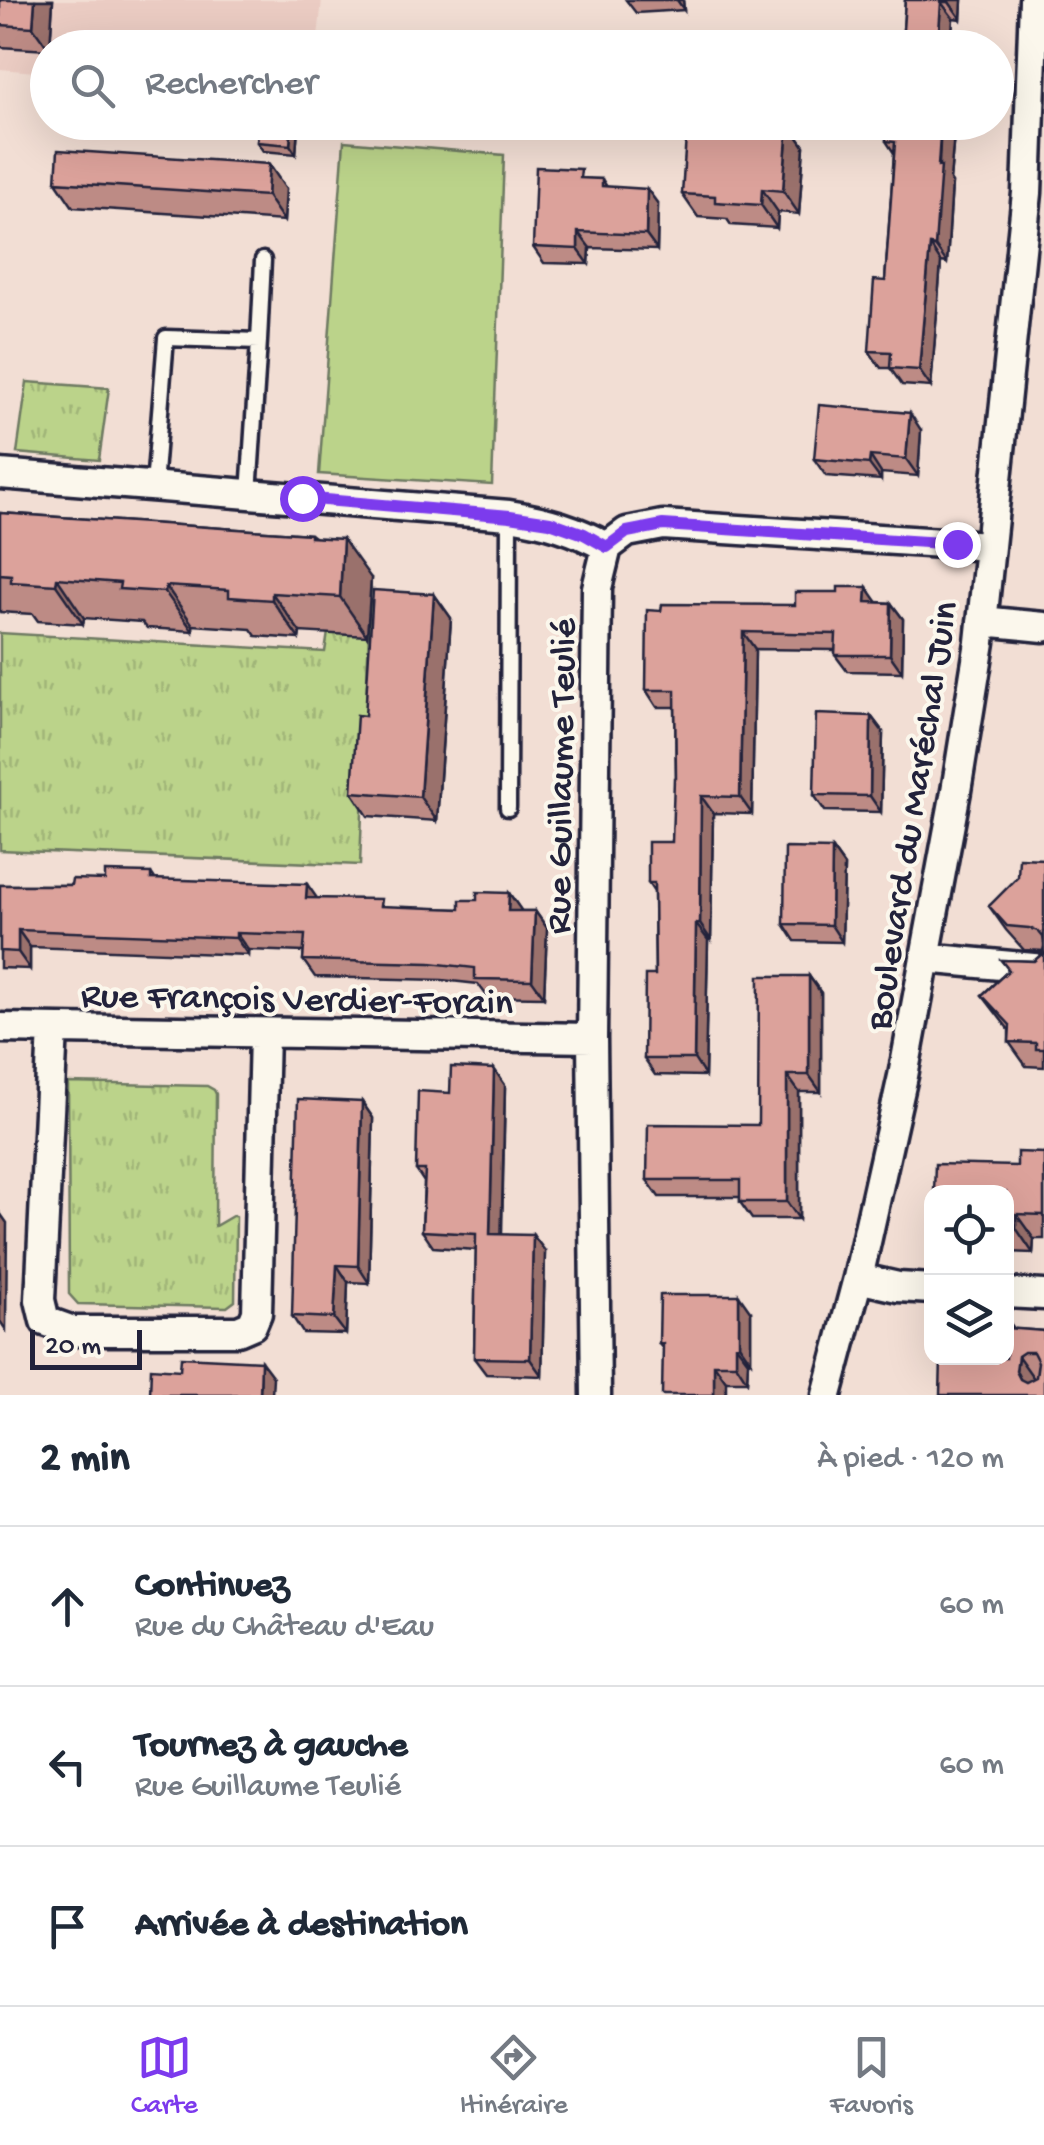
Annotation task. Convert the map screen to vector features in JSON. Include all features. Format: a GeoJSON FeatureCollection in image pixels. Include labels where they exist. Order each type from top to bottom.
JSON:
{"type":"FeatureCollection","features":[{"type":"Feature","properties":{"kind":"street","name":"Boulevard du Maréchal Juin"},"geometry":{"type":"LineString","coordinates":[[828,1395],[903,1076],[956,791],[982,621],[1035,194],[1034,0]]}},
{"type":"Feature","properties":{"kind":"street"},"geometry":{"type":"LineString","coordinates":[[0,474],[510,516],[550,522],[607,547],[627,532],[663,525],[989,546]]}},
{"type":"Feature","properties":{"kind":"street","name":"Rue Guillaume Teulié"},"geometry":{"type":"LineString","coordinates":[[596,1395],[592,1038],[598,588],[607,547]]}},
{"type":"Feature","properties":{"kind":"street"},"geometry":{"type":"LineString","coordinates":[[982,621],[1044,626]]}},
{"type":"Feature","properties":{"kind":"street"},"geometry":{"type":"LineString","coordinates":[[925,958],[1044,970]]}},
{"type":"Feature","properties":{"kind":"street","name":"Rue François Verdier-Forain"},"geometry":{"type":"LineString","coordinates":[[0,1028],[592,1038]]}},
{"type":"Feature","properties":{"kind":"street"},"geometry":{"type":"LineString","coordinates":[[53,1029],[40,1300],[44,1321],[73,1330],[238,1331],[252,1325],[257,1313],[264,1034]]}},
{"type":"Feature","properties":{"kind":"street"},"geometry":{"type":"LineString","coordinates":[[858,1278],[924,1289]]}},
{"type":"Feature","properties":{"kind":"street"},"geometry":{"type":"LineString","coordinates":[[1014,1293],[1044,1295]]}},
{"type":"Feature","properties":{"kind":"lane"},"geometry":{"type":"LineString","coordinates":[[249,494],[263,260]]}},
{"type":"Feature","properties":{"kind":"lane"},"geometry":{"type":"LineString","coordinates":[[154,486],[166,338],[260,341]]}},
{"type":"Feature","properties":{"kind":"lane"},"geometry":{"type":"LineString","coordinates":[[508,808],[510,516]]}},
{"type":"Feature","properties":{"kind":"shaded area"},"geometry":{"type":"Polygon","coordinates":[[[0,0],[322,0],[319,30],[30,30],[30,72],[0,69],[0,0]]]}},
{"type":"Feature","properties":{"kind":"green space"},"geometry":{"type":"Polygon","coordinates":[[[344,141],[504,155],[492,485],[319,474],[344,141]]]}},
{"type":"Feature","properties":{"kind":"green space"},"geometry":{"type":"Polygon","coordinates":[[[27,382],[109,388],[99,460],[17,453],[27,382]]]}},
{"type":"Feature","properties":{"kind":"green space"},"geometry":{"type":"Polygon","coordinates":[[[337,574],[371,578],[360,865],[0,850],[0,633],[325,652],[337,574]]]}},
{"type":"Feature","properties":{"kind":"green space"},"geometry":{"type":"Polygon","coordinates":[[[68,1083],[207,1086],[214,1090],[215,1226],[236,1217],[235,1301],[227,1307],[78,1304],[69,1294],[68,1083]]]}},
{"type":"Feature","properties":{"kind":"building"},"geometry":{"type":"Polygon","coordinates":[[[0,0],[35,0],[33,27],[0,25],[0,0]]]}},
{"type":"Feature","properties":{"kind":"building"},"geometry":{"type":"Polygon","coordinates":[[[905,0],[949,0],[941,2],[939,30],[903,30],[905,0]]]}},
{"type":"Feature","properties":{"kind":"building"},"geometry":{"type":"Polygon","coordinates":[[[257,140],[290,140],[290,145],[257,140]]]}},
{"type":"Feature","properties":{"kind":"building"},"geometry":{"type":"Polygon","coordinates":[[[686,140],[787,140],[783,191],[762,189],[761,205],[715,202],[715,196],[682,194],[686,140]]]}},
{"type":"Feature","properties":{"kind":"building"},"geometry":{"type":"Polygon","coordinates":[[[940,140],[935,246],[930,245],[919,370],[890,368],[891,352],[869,351],[874,280],[885,281],[895,142],[886,141],[940,140]]]}},
{"type":"Feature","properties":{"kind":"building"},"geometry":{"type":"Polygon","coordinates":[[[58,150],[269,164],[267,196],[56,182],[58,150]]]}},
{"type":"Feature","properties":{"kind":"building"},"geometry":{"type":"Polygon","coordinates":[[[536,167],[581,169],[580,178],[602,179],[602,186],[647,189],[646,235],[578,232],[578,249],[533,247],[536,167]]]}},
{"type":"Feature","properties":{"kind":"building"},"geometry":{"type":"Polygon","coordinates":[[[819,405],[910,413],[906,459],[870,456],[869,464],[814,459],[819,405]]]}},
{"type":"Feature","properties":{"kind":"building"},"geometry":{"type":"Polygon","coordinates":[[[0,513],[343,539],[340,597],[272,593],[272,600],[229,597],[229,590],[166,586],[165,592],[119,589],[120,583],[57,578],[56,585],[11,582],[11,575],[0,574],[0,513]]]}},
{"type":"Feature","properties":{"kind":"building"},"geometry":{"type":"Polygon","coordinates":[[[838,587],[867,587],[866,602],[891,603],[890,655],[835,655],[836,634],[743,632],[740,797],[701,796],[694,1059],[644,1059],[645,975],[655,975],[654,883],[648,883],[648,842],[672,842],[676,778],[675,690],[646,690],[647,610],[661,611],[662,604],[795,605],[795,592],[838,592],[838,587]]]}},
{"type":"Feature","properties":{"kind":"building"},"geometry":{"type":"Polygon","coordinates":[[[373,590],[434,594],[420,797],[352,792],[357,715],[365,716],[373,590]]]}},
{"type":"Feature","properties":{"kind":"building"},"geometry":{"type":"Polygon","coordinates":[[[816,714],[871,716],[870,796],[814,795],[816,714]]]}},
{"type":"Feature","properties":{"kind":"building"},"geometry":{"type":"Polygon","coordinates":[[[785,848],[832,849],[831,925],[784,924],[785,848]]]}},
{"type":"Feature","properties":{"kind":"building"},"geometry":{"type":"Polygon","coordinates":[[[1019,858],[1044,859],[1044,943],[1038,931],[1007,926],[989,906],[1018,877],[1019,858]]]}},
{"type":"Feature","properties":{"kind":"building"},"geometry":{"type":"Polygon","coordinates":[[[105,872],[151,873],[151,879],[307,884],[306,898],[381,899],[380,906],[460,909],[460,900],[477,900],[477,892],[509,893],[508,911],[535,911],[532,980],[475,979],[475,968],[430,963],[303,960],[305,935],[236,933],[236,938],[18,930],[18,952],[0,951],[0,885],[71,885],[72,879],[105,880],[105,872]]]}},
{"type":"Feature","properties":{"kind":"building"},"geometry":{"type":"Polygon","coordinates":[[[1044,947],[1044,1049],[1036,1049],[1036,1043],[1009,1042],[1010,1025],[982,995],[1009,970],[1001,960],[1034,961],[1044,947]]]}},
{"type":"Feature","properties":{"kind":"building"},"geometry":{"type":"Polygon","coordinates":[[[759,976],[809,976],[809,1075],[787,1075],[787,1202],[740,1202],[740,1180],[647,1180],[648,1124],[758,1125],[759,976]]]}},
{"type":"Feature","properties":{"kind":"building"},"geometry":{"type":"Polygon","coordinates":[[[451,1067],[494,1069],[490,1234],[533,1235],[530,1359],[474,1358],[476,1234],[422,1231],[425,1170],[416,1170],[418,1091],[450,1093],[451,1067]]]}},
{"type":"Feature","properties":{"kind":"building"},"geometry":{"type":"Polygon","coordinates":[[[298,1099],[362,1102],[358,1266],[337,1265],[334,1318],[292,1316],[298,1099]]]}},
{"type":"Feature","properties":{"kind":"building"},"geometry":{"type":"Polygon","coordinates":[[[1017,1152],[1044,1153],[1044,1215],[1016,1214],[1016,1228],[1014,1185],[934,1185],[935,1164],[1017,1166],[1017,1152]]]}},
{"type":"Feature","properties":{"kind":"building"},"geometry":{"type":"Polygon","coordinates":[[[660,1295],[739,1295],[736,1364],[714,1364],[714,1395],[662,1395],[660,1295]]]}},
{"type":"Feature","properties":{"kind":"building"},"geometry":{"type":"Polygon","coordinates":[[[1014,1329],[1044,1331],[1044,1395],[940,1395],[941,1365],[1014,1365],[1014,1329]],[[1033,1352],[1018,1356],[1016,1371],[1020,1379],[1026,1382],[1036,1377],[1038,1362],[1033,1352]]]}},
{"type":"Feature","properties":{"kind":"building"},"geometry":{"type":"Polygon","coordinates":[[[181,1357],[261,1361],[260,1395],[150,1395],[151,1368],[180,1370],[181,1357]]]}},
{"type":"Feature","properties":{"kind":"route"},"geometry":{"type":"LineString","coordinates":[[302,498],[550,522],[607,547],[627,532],[663,525],[957,544]]}}]}
